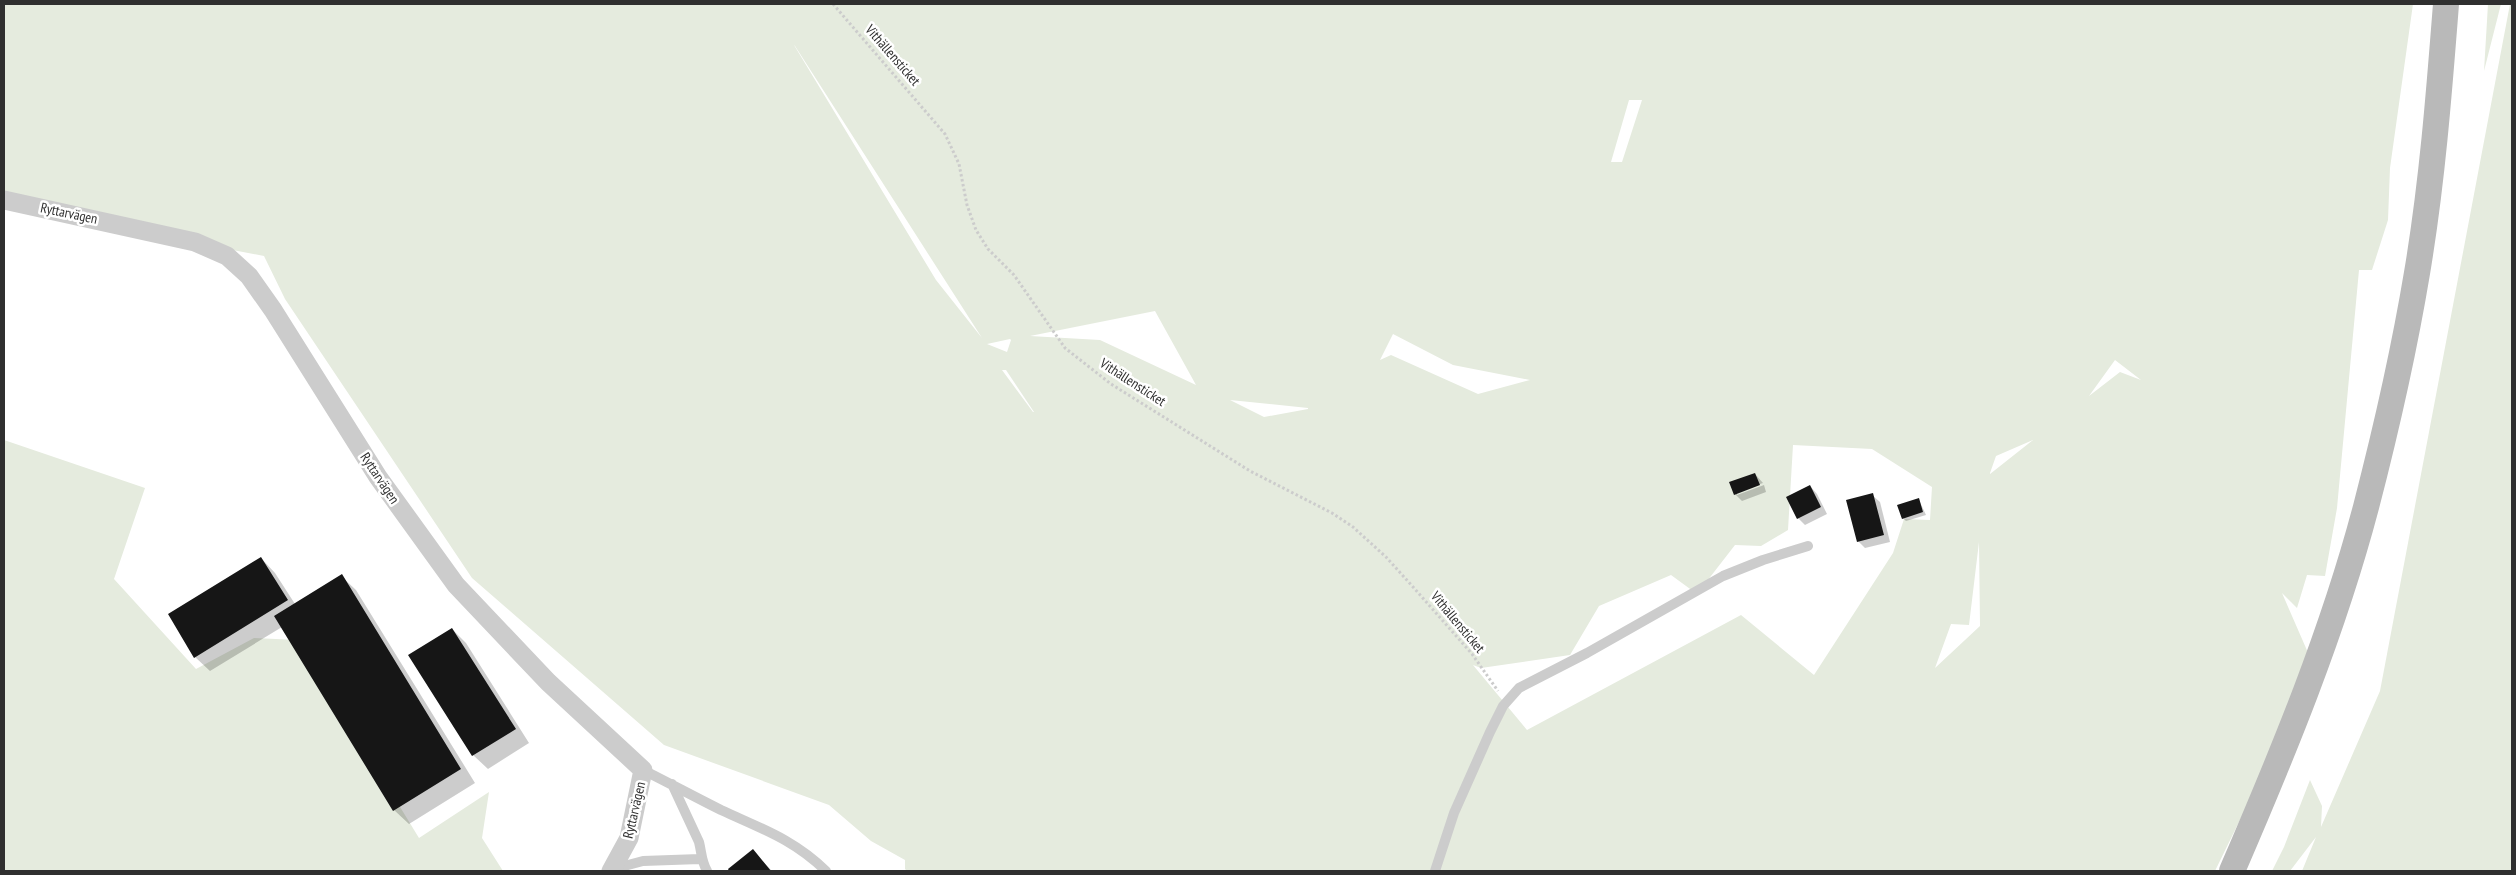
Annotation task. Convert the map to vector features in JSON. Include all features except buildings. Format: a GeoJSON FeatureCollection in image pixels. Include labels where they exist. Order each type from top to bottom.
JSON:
{"type":"FeatureCollection","features":[{"type":"Feature","properties":{"kind":"main road"},"geometry":{"type":"LineString","coordinates":[[2232,871],[2280,761],[2326,634],[2365,508],[2393,391],[2417,273],[2437,125],[2446,4]]}},
{"type":"Feature","properties":{"kind":"street","name":"Ryttarvägen"},"geometry":{"type":"LineString","coordinates":[[4,200],[195,242],[227,256],[249,276],[274,310],[378,477],[456,585],[548,682],[643,770],[628,838],[612,870]]}},
{"type":"Feature","properties":{"kind":"lane"},"geometry":{"type":"LineString","coordinates":[[1436,871],[1454,813],[1490,732],[1507,701],[1519,688],[1587,653],[1723,576],[1763,560],[1808,546]]}},
{"type":"Feature","properties":{"kind":"lane"},"geometry":{"type":"LineString","coordinates":[[643,770],[722,810],[776,834],[807,853],[826,871]]}},
{"type":"Feature","properties":{"kind":"lane"},"geometry":{"type":"LineString","coordinates":[[672,784],[699,842],[702,852],[700,859],[707,871]]}},
{"type":"Feature","properties":{"kind":"lane"},"geometry":{"type":"LineString","coordinates":[[612,870],[642,861],[700,859]]}},
{"type":"Feature","properties":{"kind":"path","name":"Vithällensticket"},"geometry":{"type":"LineString","coordinates":[[834,4],[944,134],[959,164],[967,205],[976,230],[988,249],[1014,275],[1065,348],[1111,384],[1250,471],[1332,513],[1358,531],[1386,557],[1421,595],[1472,654],[1507,701]]}},
{"type":"Feature","properties":{"kind":"shaded area"},"geometry":{"type":"Polygon","coordinates":[[[4,4],[2413,4],[2390,168],[2388,220],[2372,270],[2359,270],[2337,508],[2325,576],[2307,575],[2297,608],[2282,593],[2309,655],[2276,746],[2215,871],[907,871],[905,869],[905,860],[871,841],[829,805],[664,745],[472,578],[285,299],[264,256],[4,206],[4,4]],[[794,45],[936,280],[982,338],[795,46],[794,45]],[[1629,100],[1611,162],[1622,162],[1642,100],[1629,100]],[[1155,311],[1030,336],[1100,340],[1196,385],[1155,311]],[[1393,334],[1380,360],[1391,355],[1478,394],[1530,380],[1453,365],[1393,334]],[[1010,339],[987,344],[1007,352],[1011,340],[1010,339]],[[2115,360],[2089,396],[2120,372],[2141,380],[2115,360]],[[1002,370],[1034,412],[1006,370],[1002,370]],[[1230,400],[1264,417],[1308,408],[1230,400]],[[2033,440],[1996,456],[1990,474],[2033,440]],[[1793,445],[1788,530],[1761,546],[1735,545],[1697,594],[1671,575],[1599,606],[1570,655],[1481,668],[1473,665],[1527,730],[1741,615],[1814,675],[1893,553],[1904,519],[1930,520],[1932,487],[1872,449],[1793,445]],[[1979,542],[1969,625],[1951,624],[1935,668],[1980,626],[1979,542]]]}},
{"type":"Feature","properties":{"kind":"shaded area"},"geometry":{"type":"Polygon","coordinates":[[[2488,4],[2501,4],[2484,71],[2488,4]]]}},
{"type":"Feature","properties":{"kind":"shaded area"},"geometry":{"type":"Polygon","coordinates":[[[2510,4],[2512,4],[2512,871],[2302,871],[2316,837],[2290,871],[2272,871],[2284,847],[2310,780],[2322,806],[2321,827],[2380,691],[2510,4]]]}},
{"type":"Feature","properties":{"kind":"shaded area"},"geometry":{"type":"Polygon","coordinates":[[[4,440],[145,488],[114,579],[196,669],[254,638],[298,640],[419,838],[489,792],[482,838],[503,871],[4,871],[4,440]]]}}]}
